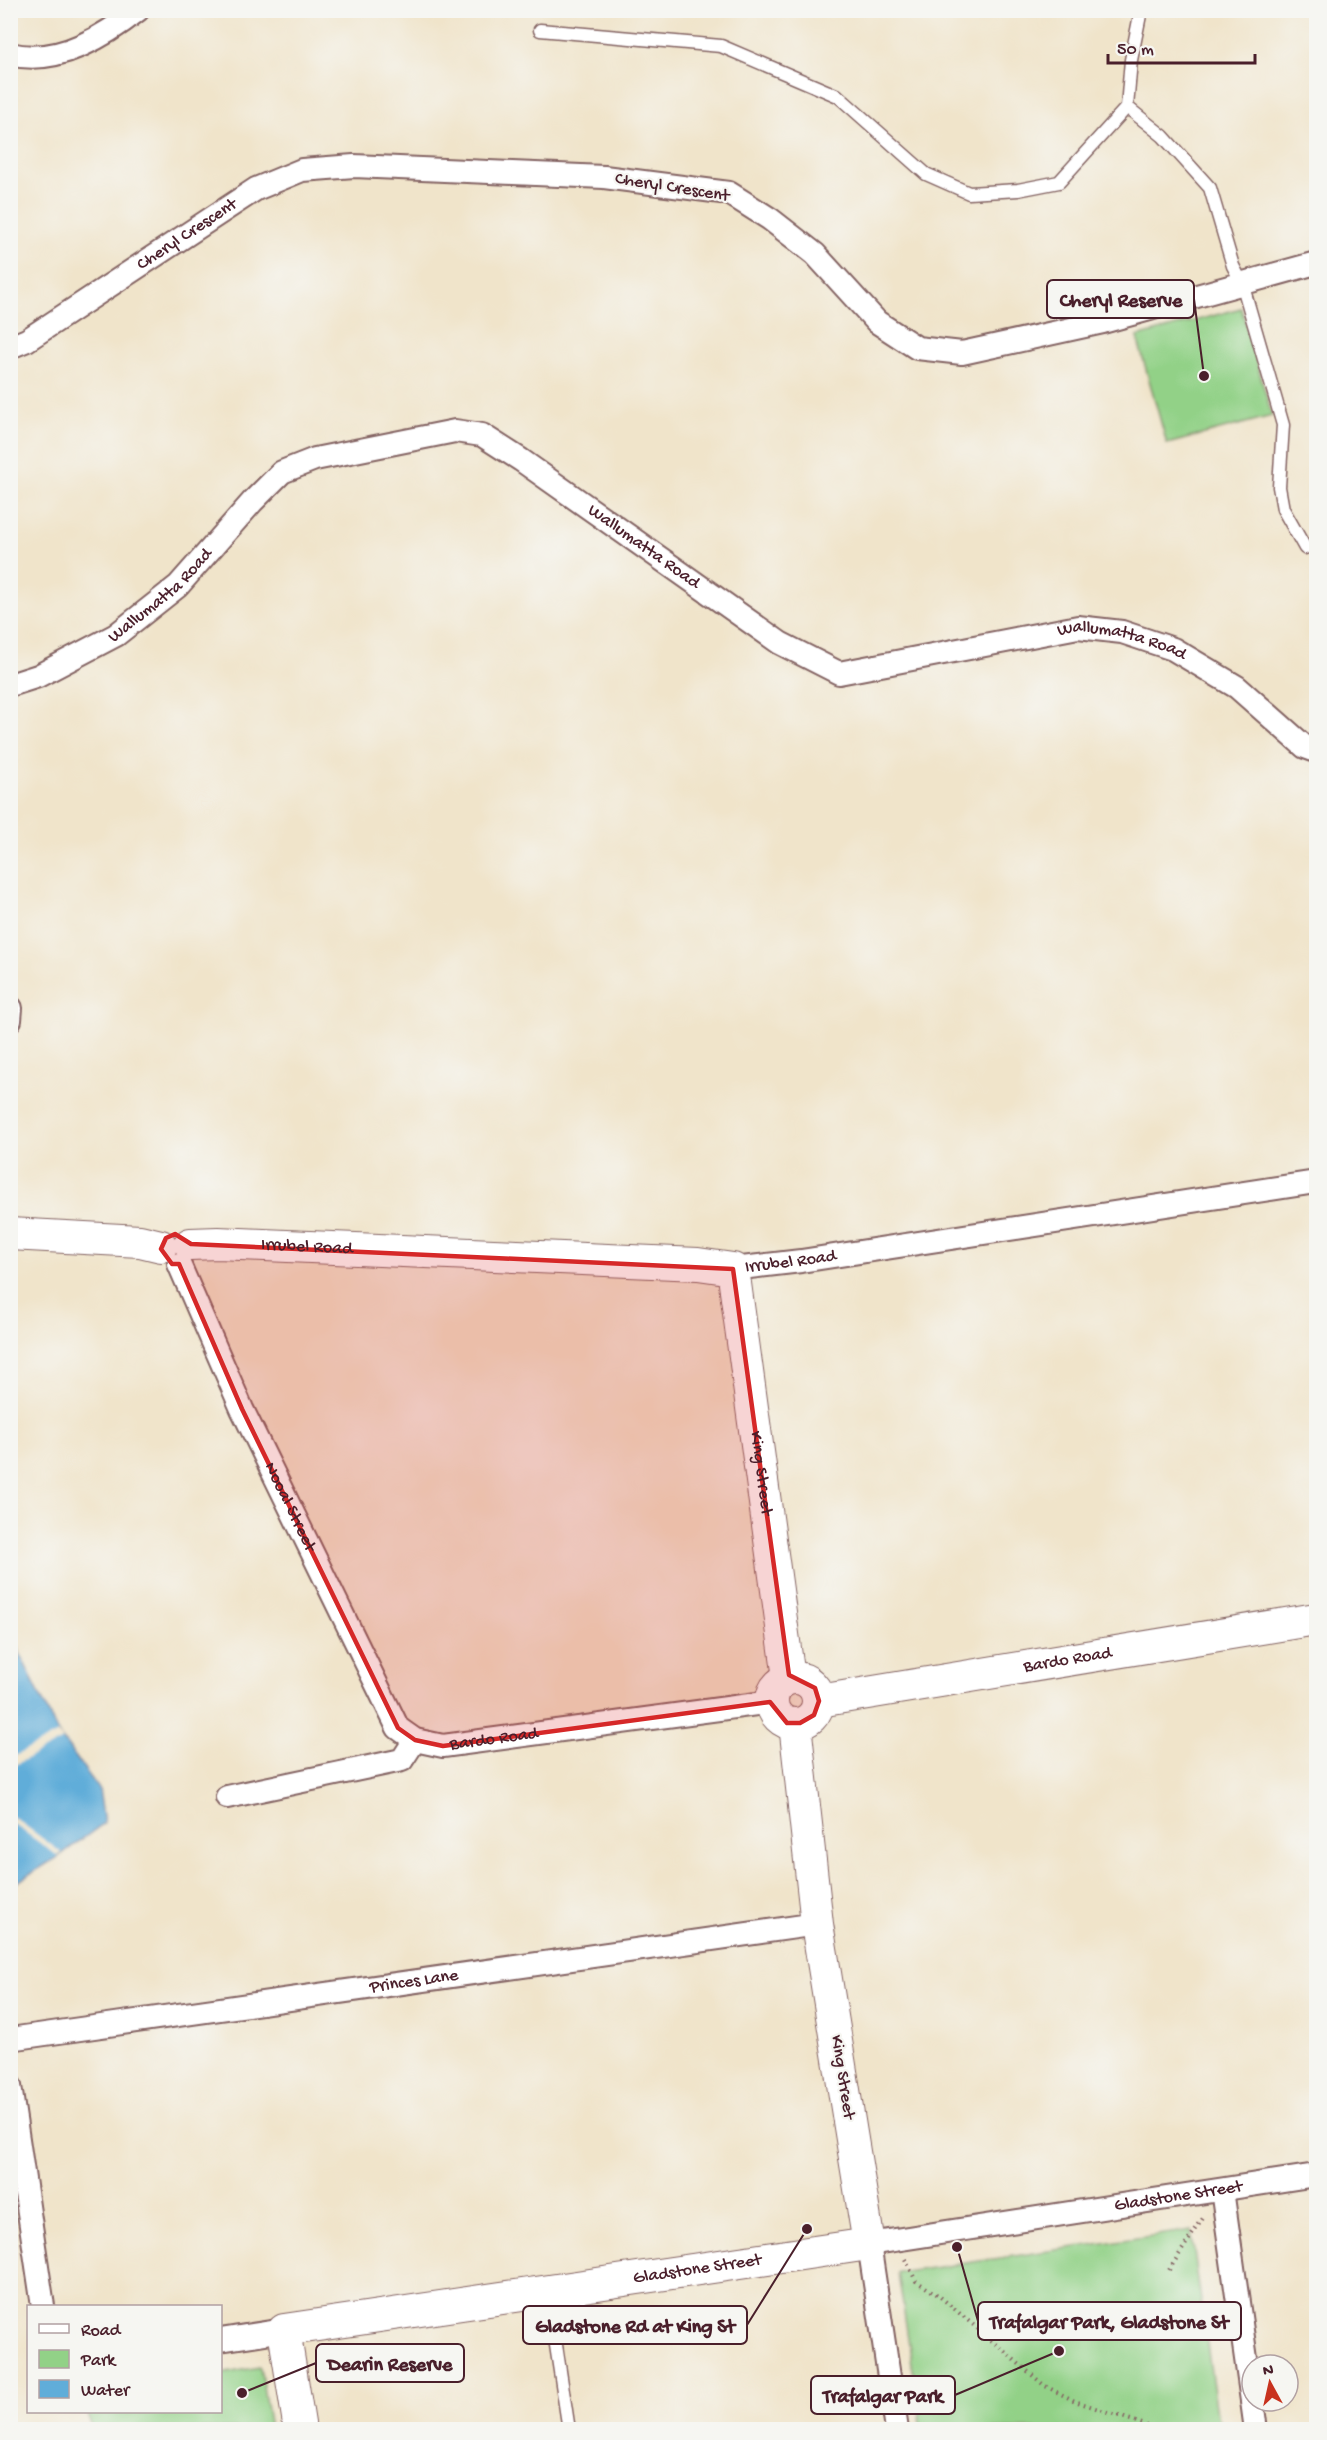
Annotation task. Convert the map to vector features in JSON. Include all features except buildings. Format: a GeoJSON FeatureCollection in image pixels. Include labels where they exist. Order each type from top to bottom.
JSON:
{"type":"FeatureCollection","features":[{"type":"Feature","properties":{"kind":"street"},"geometry":{"type":"LineString","coordinates":[[10,54],[19,56],[62,53],[114,29],[138,10]]}},
{"type":"Feature","properties":{"kind":"street","name":"Cheryl Crescent"},"geometry":{"type":"LineString","coordinates":[[10,347],[27,340],[134,272],[256,189],[302,170],[354,166],[604,177],[729,193],[770,219],[815,255],[877,322],[916,348],[962,353],[1103,322],[1317,263]]}},
{"type":"Feature","properties":{"kind":"street","name":"Wallumatta Road"},"geometry":{"type":"LineString","coordinates":[[10,685],[39,676],[116,635],[178,586],[253,501],[282,472],[315,459],[455,431],[482,435],[521,460],[780,643],[827,669],[839,673],[1078,627],[1122,632],[1173,649],[1237,687],[1305,747],[1317,751]]}},
{"type":"Feature","properties":{"kind":"street"},"geometry":{"type":"LineString","coordinates":[[10,1020],[11,1008]]}},
{"type":"Feature","properties":{"kind":"street","name":"Irrubel Road"},"geometry":{"type":"LineString","coordinates":[[10,1234],[140,1241],[177,1251],[218,1243],[698,1264],[732,1269],[801,1261],[1317,1182]]}},
{"type":"Feature","properties":{"kind":"street","name":"Nooal Street"},"geometry":{"type":"LineString","coordinates":[[177,1251],[242,1409],[398,1728],[415,1740]]}},
{"type":"Feature","properties":{"kind":"street","name":"King Street"},"geometry":{"type":"LineString","coordinates":[[732,1269],[781,1690]]}},
{"type":"Feature","properties":{"kind":"street","name":"Bardo Road"},"geometry":{"type":"LineString","coordinates":[[819,1701],[1317,1619]]}},
{"type":"Feature","properties":{"kind":"street"},"geometry":{"type":"LineString","coordinates":[[797,1677],[812,1684],[819,1701],[814,1714],[808,1720],[795,1724],[782,1720],[776,1714],[781,1690],[797,1677]]}},
{"type":"Feature","properties":{"kind":"street","name":"Bardo Road"},"geometry":{"type":"LineString","coordinates":[[415,1740],[442,1746],[781,1690]]}},
{"type":"Feature","properties":{"kind":"street","name":"King Street"},"geometry":{"type":"LineString","coordinates":[[795,1724],[818,1924],[897,2430]]}},
{"type":"Feature","properties":{"kind":"street"},"geometry":{"type":"LineString","coordinates":[[227,1797],[402,1760],[415,1740]]}},
{"type":"Feature","properties":{"kind":"street","name":"Princes Lane"},"geometry":{"type":"LineString","coordinates":[[10,2039],[818,1924]]}},
{"type":"Feature","properties":{"kind":"street"},"geometry":{"type":"LineString","coordinates":[[10,2086],[43,2305]]}},
{"type":"Feature","properties":{"kind":"street","name":"Gladstone Street"},"geometry":{"type":"LineString","coordinates":[[222,2340],[1317,2175]]}},
{"type":"Feature","properties":{"kind":"street"},"geometry":{"type":"LineString","coordinates":[[1222,2190],[1245,2353]]}},
{"type":"Feature","properties":{"kind":"street"},"geometry":{"type":"LineString","coordinates":[[284,2330],[300,2430]]}},
{"type":"Feature","properties":{"kind":"street"},"geometry":{"type":"LineString","coordinates":[[1254,2413],[1256,2430]]}},
{"type":"Feature","properties":{"kind":"lane"},"geometry":{"type":"LineString","coordinates":[[540,30],[721,46],[838,96],[926,174],[969,193],[1018,190],[1059,182],[1127,107],[1131,60],[1141,10]]}},
{"type":"Feature","properties":{"kind":"lane"},"geometry":{"type":"LineString","coordinates":[[1127,107],[1163,136],[1210,188],[1233,266],[1242,283],[1283,425],[1280,487],[1283,509],[1305,548]]}},
{"type":"Feature","properties":{"kind":"lane"},"geometry":{"type":"LineString","coordinates":[[548,2292],[569,2430]]}},
{"type":"Feature","properties":{"kind":"path"},"geometry":{"type":"LineString","coordinates":[[1169,2270],[1222,2190]]}},
{"type":"Feature","properties":{"kind":"path"},"geometry":{"type":"LineString","coordinates":[[905,2255],[916,2281],[938,2295],[1045,2386],[1075,2401],[1160,2430]]}},
{"type":"Feature","properties":{"kind":"highlighted area"},"geometry":{"type":"Polygon","coordinates":[[[175,1234],[191,1244],[733,1269],[789,1675],[815,1688],[819,1701],[814,1715],[800,1723],[787,1723],[770,1702],[443,1746],[415,1740],[398,1728],[242,1409],[179,1264],[172,1264],[161,1249],[166,1238],[175,1234]]]}},
{"type":"Feature","properties":{"kind":"green space"},"geometry":{"type":"Polygon","coordinates":[[[1241,308],[1272,416],[1167,444],[1137,337],[1241,308]]]}},
{"type":"Feature","properties":{"kind":"green space"},"geometry":{"type":"Polygon","coordinates":[[[1191,2230],[1219,2429],[922,2429],[898,2273],[1191,2230]]]}},
{"type":"Feature","properties":{"kind":"green space"},"geometry":{"type":"Polygon","coordinates":[[[260,2367],[270,2429],[91,2429],[88,2413],[222,2413],[222,2374],[260,2367]]]}},
{"type":"Feature","properties":{"kind":"water"},"geometry":{"type":"Polygon","coordinates":[[[10,1633],[58,1733],[99,1789],[104,1823],[58,1857],[11,1886],[10,1633]]]}},
{"type":"Feature","properties":{"kind":"pier"},"geometry":{"type":"Polygon","coordinates":[[[58,1733],[63,1740],[11,1767],[11,1758],[58,1733]]]}},
{"type":"Feature","properties":{"kind":"pier"},"geometry":{"type":"Polygon","coordinates":[[[12,1816],[62,1853],[58,1856],[11,1822],[12,1816]]]}},
{"type":"Feature","properties":{"kind":"place","name":"Cheryl Reserve"},"geometry":{"type":"Point","coordinates":[1204,376]}},
{"type":"Feature","properties":{"kind":"place","name":"Gladstone Rd at King St"},"geometry":{"type":"Point","coordinates":[807,2229]}},
{"type":"Feature","properties":{"kind":"place","name":"Trafalgar Park, Gladstone St"},"geometry":{"type":"Point","coordinates":[957,2247]}},
{"type":"Feature","properties":{"kind":"place","name":"Trafalgar Park"},"geometry":{"type":"Point","coordinates":[1059,2351]}},
{"type":"Feature","properties":{"kind":"place","name":"Dearin Reserve"},"geometry":{"type":"Point","coordinates":[242,2393]}}]}
